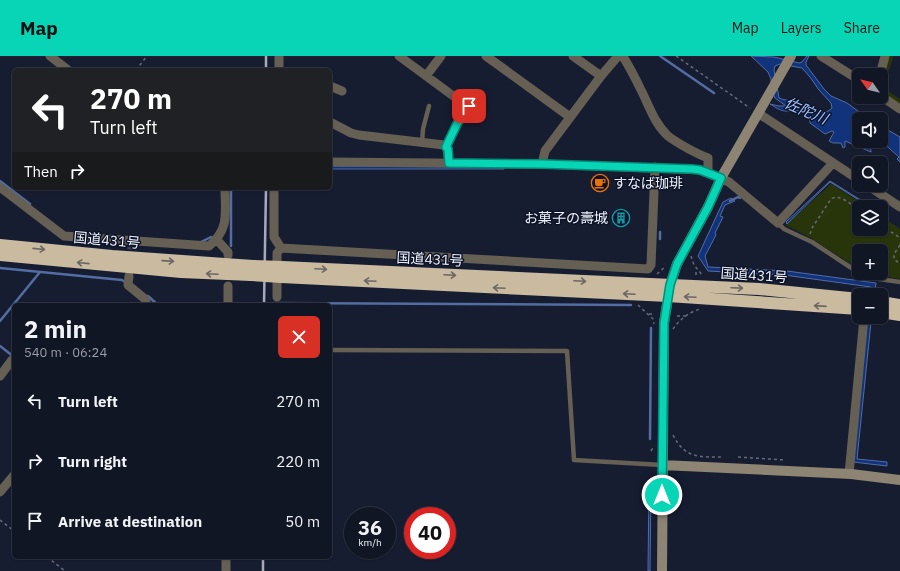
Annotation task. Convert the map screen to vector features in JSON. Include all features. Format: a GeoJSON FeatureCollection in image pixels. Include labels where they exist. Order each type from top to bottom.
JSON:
{"type":"FeatureCollection","features":[{"type":"Feature","properties":{"kind":"highway","name":"国道431号"},"geometry":{"type":"LineString","coordinates":[[0,245],[252,271]]}},
{"type":"Feature","properties":{"kind":"highway","name":"国道431号"},"geometry":{"type":"LineString","coordinates":[[0,255],[173,271],[281,272],[669,290],[760,289],[852,295]]}},
{"type":"Feature","properties":{"kind":"highway","name":"国道431号"},"geometry":{"type":"LineString","coordinates":[[669,290],[852,313]]}},
{"type":"Feature","properties":{"kind":"highway"},"geometry":{"type":"LineString","coordinates":[[888,301],[900,305]]}},
{"type":"Feature","properties":{"kind":"highway"},"geometry":{"type":"LineString","coordinates":[[888,313],[900,315]]}},
{"type":"Feature","properties":{"kind":"street"},"geometry":{"type":"LineString","coordinates":[[50,56],[65,68]]}},
{"type":"Feature","properties":{"kind":"street"},"geometry":{"type":"LineString","coordinates":[[279,56],[279,68]]}},
{"type":"Feature","properties":{"kind":"street"},"geometry":{"type":"LineString","coordinates":[[398,56],[460,101]]}},
{"type":"Feature","properties":{"kind":"street"},"geometry":{"type":"LineString","coordinates":[[426,76],[441,56]]}},
{"type":"Feature","properties":{"kind":"street"},"geometry":{"type":"LineString","coordinates":[[486,56],[570,117]]}},
{"type":"Feature","properties":{"kind":"street"},"geometry":{"type":"LineString","coordinates":[[573,56],[600,76]]}},
{"type":"Feature","properties":{"kind":"street"},"geometry":{"type":"LineString","coordinates":[[542,164],[545,152],[600,76],[618,56]]}},
{"type":"Feature","properties":{"kind":"street"},"geometry":{"type":"LineString","coordinates":[[623,56],[657,123],[668,136],[708,158],[708,172]]}},
{"type":"Feature","properties":{"kind":"street"},"geometry":{"type":"LineString","coordinates":[[662,571],[664,323],[669,290],[677,264],[708,207],[721,178],[791,56]]}},
{"type":"Feature","properties":{"kind":"street"},"geometry":{"type":"LineString","coordinates":[[821,56],[852,76]]}},
{"type":"Feature","properties":{"kind":"street"},"geometry":{"type":"LineString","coordinates":[[882,68],[886,56]]}},
{"type":"Feature","properties":{"kind":"street"},"geometry":{"type":"LineString","coordinates":[[332,87],[342,91]]}},
{"type":"Feature","properties":{"kind":"street"},"geometry":{"type":"LineString","coordinates":[[888,101],[900,109]]}},
{"type":"Feature","properties":{"kind":"street"},"geometry":{"type":"LineString","coordinates":[[759,111],[852,175]]}},
{"type":"Feature","properties":{"kind":"street"},"geometry":{"type":"LineString","coordinates":[[332,123],[355,134],[444,145],[448,149],[449,163]]}},
{"type":"Feature","properties":{"kind":"street"},"geometry":{"type":"LineString","coordinates":[[332,162],[542,164],[692,169],[708,172],[729,182],[778,223],[833,163]]}},
{"type":"Feature","properties":{"kind":"street"},"geometry":{"type":"LineString","coordinates":[[281,248],[648,269],[651,265],[655,168]]}},
{"type":"Feature","properties":{"kind":"street"},"geometry":{"type":"LineString","coordinates":[[0,187],[64,236],[133,244],[209,246],[217,240],[222,233],[225,221],[225,190]]}},
{"type":"Feature","properties":{"kind":"street"},"geometry":{"type":"LineString","coordinates":[[274,190],[274,238],[281,248]]}},
{"type":"Feature","properties":{"kind":"street"},"geometry":{"type":"LineString","coordinates":[[878,192],[900,207]]}},
{"type":"Feature","properties":{"kind":"street"},"geometry":{"type":"LineString","coordinates":[[217,240],[228,252],[228,255]]}},
{"type":"Feature","properties":{"kind":"street"},"geometry":{"type":"LineString","coordinates":[[277,297],[277,253],[281,248]]}},
{"type":"Feature","properties":{"kind":"street"},"geometry":{"type":"LineString","coordinates":[[129,276],[128,285],[145,298],[146,303]]}},
{"type":"Feature","properties":{"kind":"street"},"geometry":{"type":"LineString","coordinates":[[228,286],[228,303]]}},
{"type":"Feature","properties":{"kind":"street"},"geometry":{"type":"LineString","coordinates":[[849,474],[860,324]]}},
{"type":"Feature","properties":{"kind":"street"},"geometry":{"type":"LineString","coordinates":[[0,376],[12,360]]}},
{"type":"Feature","properties":{"kind":"street"},"geometry":{"type":"LineString","coordinates":[[662,465],[849,474],[900,480]]}},
{"type":"Feature","properties":{"kind":"street"},"geometry":{"type":"LineString","coordinates":[[0,492],[12,477]]}},
{"type":"Feature","properties":{"kind":"street"},"geometry":{"type":"LineString","coordinates":[[226,559],[226,571]]}},
{"type":"Feature","properties":{"kind":"lane"},"geometry":{"type":"LineString","coordinates":[[446,147],[464,113],[475,99]]}},
{"type":"Feature","properties":{"kind":"lane"},"geometry":{"type":"LineString","coordinates":[[422,143],[429,106]]}},
{"type":"Feature","properties":{"kind":"lane"},"geometry":{"type":"LineString","coordinates":[[778,223],[784,229],[812,242],[852,268]]}},
{"type":"Feature","properties":{"kind":"lane"},"geometry":{"type":"LineString","coordinates":[[886,280],[900,282]]}},
{"type":"Feature","properties":{"kind":"lane"},"geometry":{"type":"LineString","coordinates":[[332,350],[567,351],[574,460],[662,465]]}},
{"type":"Feature","properties":{"kind":"path"},"geometry":{"type":"LineString","coordinates":[[138,68],[147,56]]}},
{"type":"Feature","properties":{"kind":"path"},"geometry":{"type":"LineString","coordinates":[[676,56],[759,111]]}},
{"type":"Feature","properties":{"kind":"path"},"geometry":{"type":"LineString","coordinates":[[812,237],[810,233],[812,228],[831,199],[834,197],[839,197],[852,205]]}},
{"type":"Feature","properties":{"kind":"path"},"geometry":{"type":"LineString","coordinates":[[888,229],[900,238]]}},
{"type":"Feature","properties":{"kind":"path"},"geometry":{"type":"LineString","coordinates":[[900,245],[894,254],[894,258],[900,264]]}},
{"type":"Feature","properties":{"kind":"path"},"geometry":{"type":"LineString","coordinates":[[691,254],[694,265],[705,277]]}},
{"type":"Feature","properties":{"kind":"path"},"geometry":{"type":"LineString","coordinates":[[689,264],[694,265]]}},
{"type":"Feature","properties":{"kind":"path"},"geometry":{"type":"LineString","coordinates":[[696,268],[696,275]]}},
{"type":"Feature","properties":{"kind":"path"},"geometry":{"type":"LineString","coordinates":[[636,303],[653,319],[655,326]]}},
{"type":"Feature","properties":{"kind":"path"},"geometry":{"type":"LineString","coordinates":[[644,304],[644,310]]}},
{"type":"Feature","properties":{"kind":"path"},"geometry":{"type":"LineString","coordinates":[[673,331],[678,323],[686,316],[698,309],[706,309]]}},
{"type":"Feature","properties":{"kind":"path"},"geometry":{"type":"LineString","coordinates":[[648,314],[655,314]]}},
{"type":"Feature","properties":{"kind":"path"},"geometry":{"type":"LineString","coordinates":[[677,316],[686,316]]}},
{"type":"Feature","properties":{"kind":"path"},"geometry":{"type":"LineString","coordinates":[[672,433],[679,444],[693,456],[724,457]]}},
{"type":"Feature","properties":{"kind":"path"},"geometry":{"type":"LineString","coordinates":[[650,451],[654,447],[654,443]]}},
{"type":"Feature","properties":{"kind":"path"},"geometry":{"type":"LineString","coordinates":[[738,457],[785,460]]}},
{"type":"Feature","properties":{"kind":"path"},"geometry":{"type":"LineString","coordinates":[[0,520],[12,529]]}},
{"type":"Feature","properties":{"kind":"path"},"geometry":{"type":"LineString","coordinates":[[50,559],[65,571]]}},
{"type":"Feature","properties":{"kind":"green space"},"geometry":{"type":"Polygon","coordinates":[[[887,56],[893,56],[888,72],[888,68],[884,68],[887,56]]]}},
{"type":"Feature","properties":{"kind":"green space"},"geometry":{"type":"Polygon","coordinates":[[[888,91],[900,99],[900,107],[888,99],[888,91]]]}},
{"type":"Feature","properties":{"kind":"green space"},"geometry":{"type":"Polygon","coordinates":[[[831,184],[856,200],[852,200],[852,236],[888,236],[888,221],[900,229],[900,279],[888,277],[888,244],[852,244],[852,265],[809,237],[786,225],[831,184]]]}},
{"type":"Feature","properties":{"kind":"water","name":"佐陀川"},"geometry":{"type":"Polygon","coordinates":[[[751,56],[774,57],[799,63],[809,56],[806,65],[824,89],[831,96],[847,103],[859,112],[852,112],[852,144],[845,141],[845,147],[843,148],[841,143],[833,143],[829,141],[834,132],[832,131],[825,134],[810,123],[810,118],[804,113],[799,111],[786,111],[778,109],[770,104],[786,106],[775,98],[772,92],[771,79],[768,72],[751,56]],[[780,64],[775,66],[774,70],[779,98],[794,102],[813,111],[828,111],[832,108],[831,103],[802,68],[780,64]]]}},
{"type":"Feature","properties":{"kind":"water"},"geometry":{"type":"Polygon","coordinates":[[[888,130],[900,137],[900,162],[897,159],[899,157],[888,147],[888,130]]]}},
{"type":"Feature","properties":{"kind":"water"},"geometry":{"type":"Polygon","coordinates":[[[862,148],[870,148],[871,152],[862,148]]]}},
{"type":"Feature","properties":{"kind":"water"},"geometry":{"type":"Polygon","coordinates":[[[332,166],[504,167],[504,169],[332,169],[332,166]]]}},
{"type":"Feature","properties":{"kind":"water"},"geometry":{"type":"Polygon","coordinates":[[[830,181],[861,200],[830,182],[787,224],[786,222],[830,181]]]}},
{"type":"Feature","properties":{"kind":"water"},"geometry":{"type":"Polygon","coordinates":[[[731,198],[735,201],[725,205],[720,216],[723,217],[705,256],[708,267],[787,271],[876,283],[875,288],[784,275],[708,271],[698,256],[723,202],[731,198]]]}},
{"type":"Feature","properties":{"kind":"water"},"geometry":{"type":"Polygon","coordinates":[[[867,324],[871,324],[857,459],[887,462],[887,466],[853,462],[867,324]]]}},
{"type":"Feature","properties":{"kind":"water"},"geometry":{"type":"Polygon","coordinates":[[[649,489],[651,490],[650,571],[648,571],[649,489]]]}},
{"type":"Feature","properties":{"kind":"waterway"},"geometry":{"type":"LineString","coordinates":[[660,56],[714,93]]}},
{"type":"Feature","properties":{"kind":"waterway"},"geometry":{"type":"LineString","coordinates":[[0,181],[30,204]]}},
{"type":"Feature","properties":{"kind":"waterway"},"geometry":{"type":"LineString","coordinates":[[231,190],[231,246]]}},
{"type":"Feature","properties":{"kind":"waterway"},"geometry":{"type":"LineString","coordinates":[[730,201],[738,197],[740,198]]}},
{"type":"Feature","properties":{"kind":"waterway"},"geometry":{"type":"LineString","coordinates":[[660,232],[660,239]]}},
{"type":"Feature","properties":{"kind":"waterway"},"geometry":{"type":"LineString","coordinates":[[201,242],[211,237],[215,239]]}},
{"type":"Feature","properties":{"kind":"waterway"},"geometry":{"type":"LineString","coordinates":[[0,268],[122,280],[125,282]]}},
{"type":"Feature","properties":{"kind":"waterway"},"geometry":{"type":"LineString","coordinates":[[15,303],[40,272]]}},
{"type":"Feature","properties":{"kind":"waterway"},"geometry":{"type":"LineString","coordinates":[[148,296],[156,303]]}},
{"type":"Feature","properties":{"kind":"waterway"},"geometry":{"type":"LineString","coordinates":[[332,303],[631,305]]}},
{"type":"Feature","properties":{"kind":"waterway"},"geometry":{"type":"LineString","coordinates":[[0,321],[12,306]]}},
{"type":"Feature","properties":{"kind":"waterway"},"geometry":{"type":"LineString","coordinates":[[650,439],[651,328]]}},
{"type":"Feature","properties":{"kind":"waterway"},"geometry":{"type":"LineString","coordinates":[[0,346],[12,355]]}},
{"type":"Feature","properties":{"kind":"tunnel"},"geometry":{"type":"LineString","coordinates":[[130,263],[132,247]]}},
{"type":"Feature","properties":{"kind":"railway"},"geometry":{"type":"LineString","coordinates":[[266,56],[266,68]]}},
{"type":"Feature","properties":{"kind":"railway"},"geometry":{"type":"LineString","coordinates":[[264,303],[266,190]]}},
{"type":"Feature","properties":{"kind":"railway"},"geometry":{"type":"LineString","coordinates":[[263,559],[263,571]]}},
{"type":"Feature","properties":{"kind":"place","name":"すなば珈琲"},"geometry":{"type":"Point","coordinates":[600,183]}},
{"type":"Feature","properties":{"kind":"place","name":"お菓子の壽城"},"geometry":{"type":"Point","coordinates":[621,218]}},
{"type":"Feature","properties":{"kind":"route"},"geometry":{"type":"LineString","coordinates":[[469,106],[457,124],[446,147],[448,149],[449,163],[542,164],[692,169],[713,174],[721,178],[708,207],[677,264],[670,285],[664,323],[662,495]]}}]}
